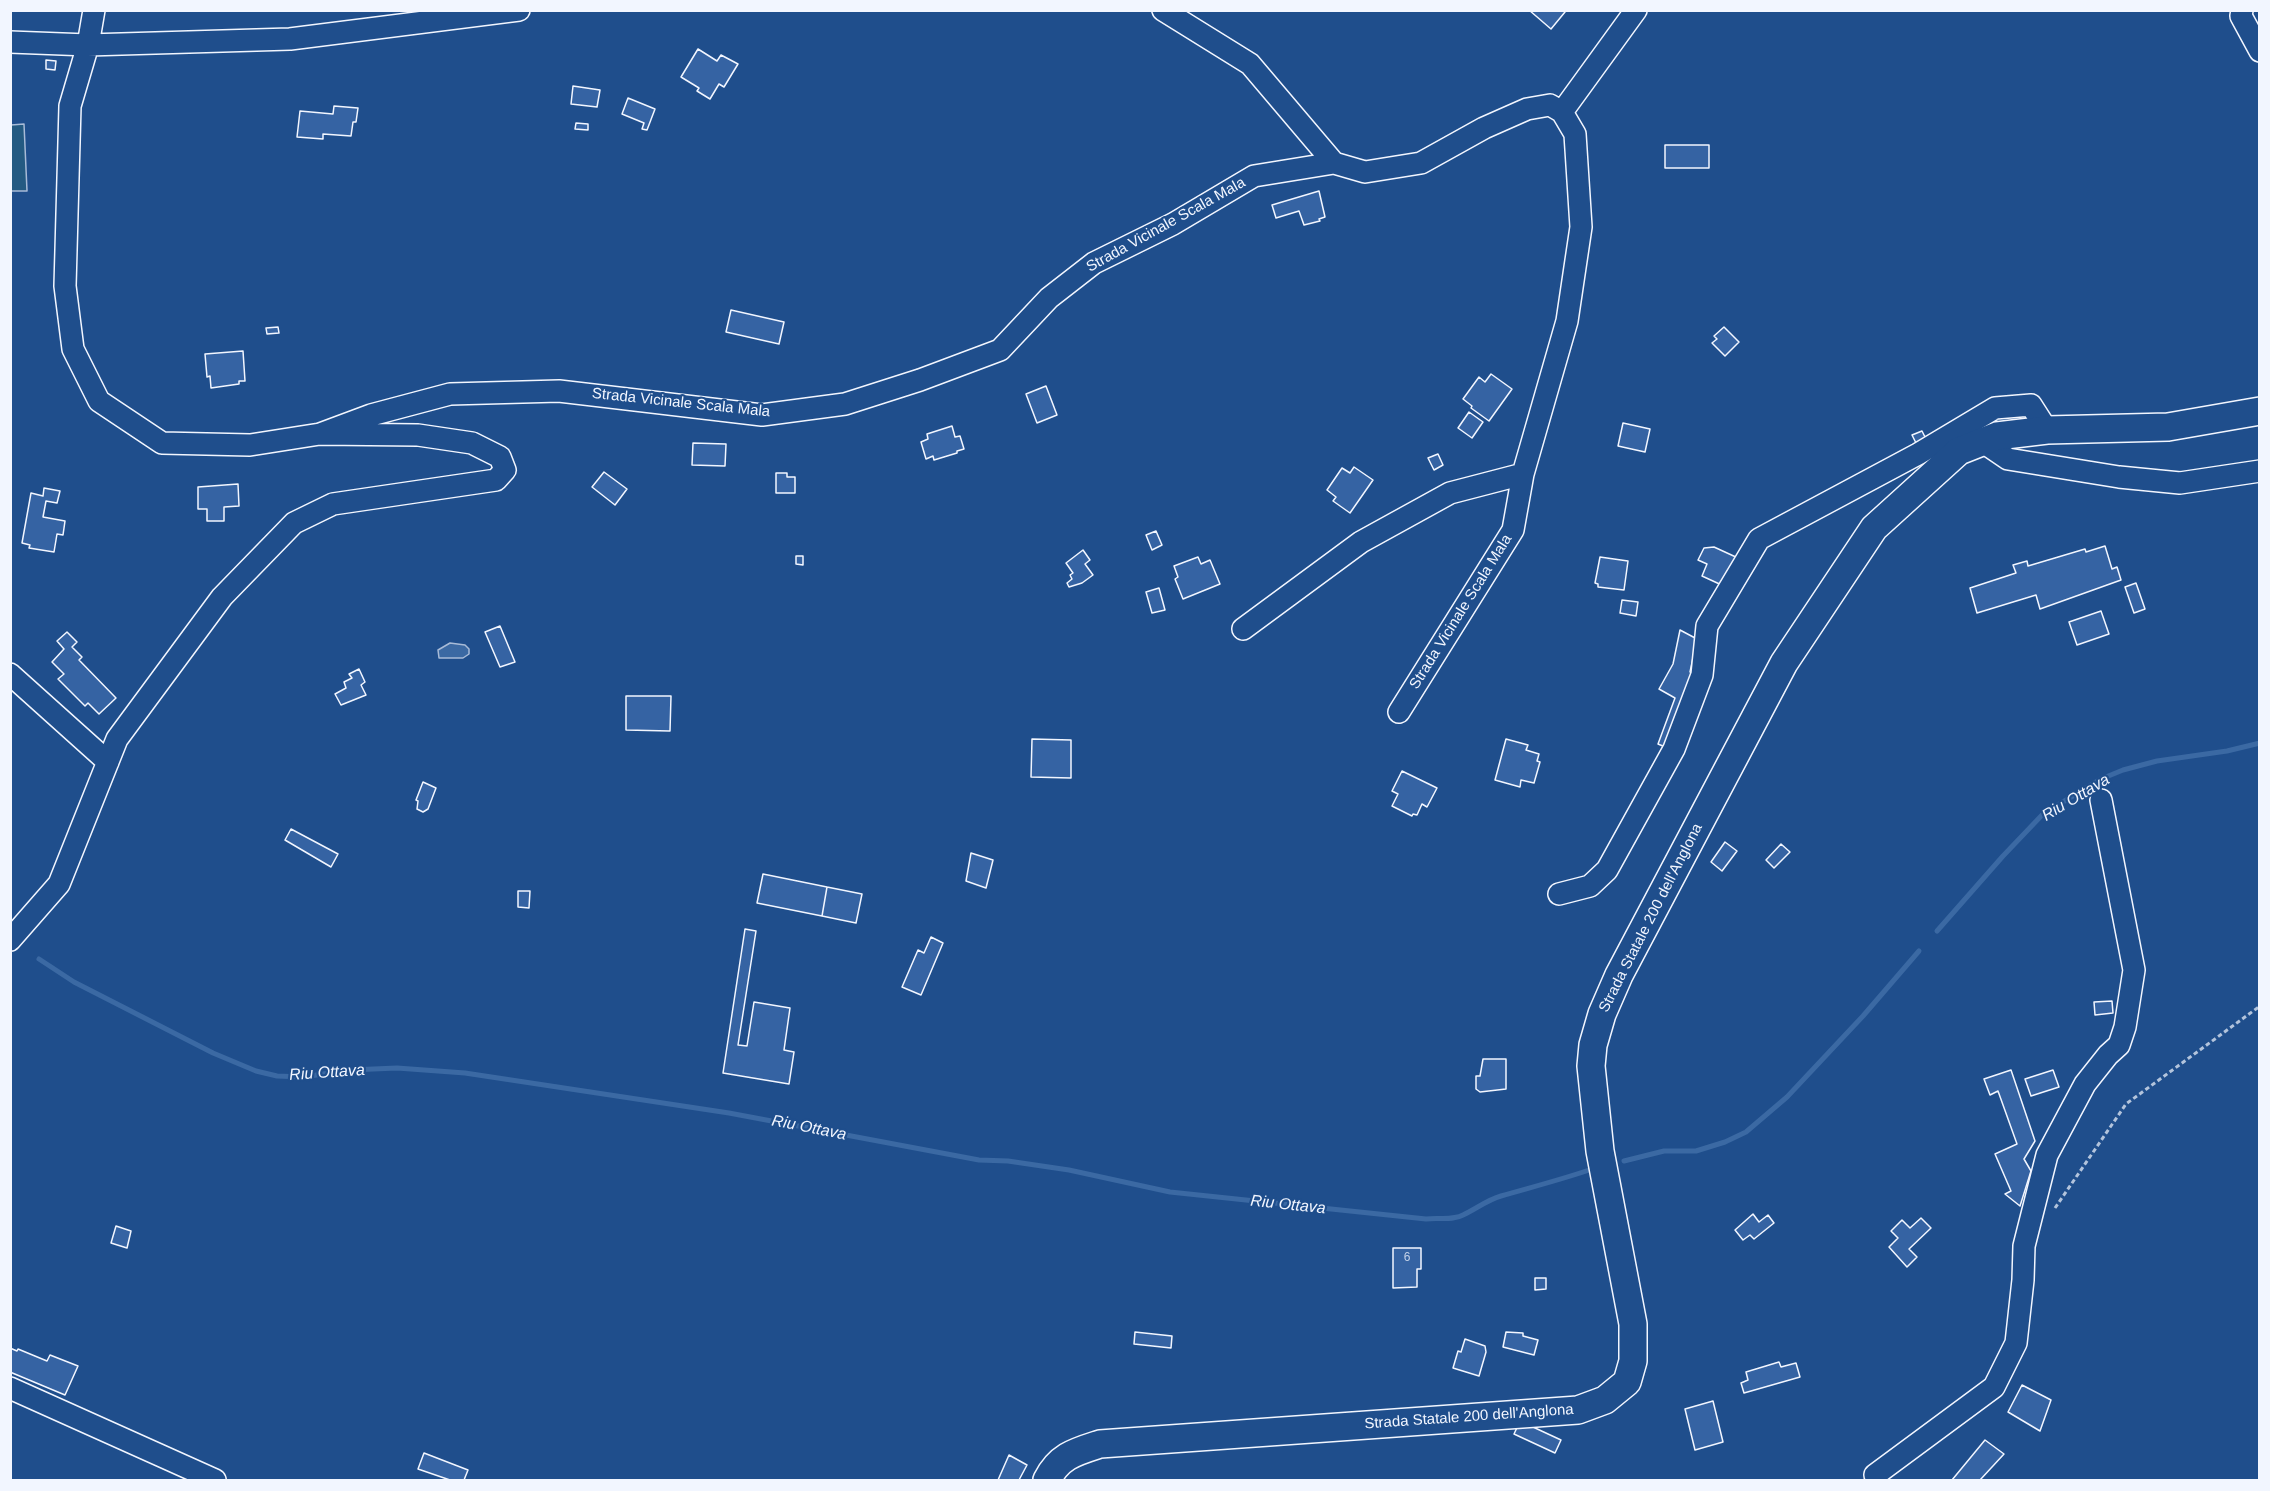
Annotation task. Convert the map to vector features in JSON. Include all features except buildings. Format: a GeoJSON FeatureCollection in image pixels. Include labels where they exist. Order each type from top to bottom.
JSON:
{"type":"FeatureCollection","features":[{"type":"Feature","properties":{"kind":"main road","name":"Strada Statale 200 dell'Anglona"},"geometry":{"type":"LineString","coordinates":[[1047,1480],[1052,1471],[1069,1454],[1100,1444],[1578,1410],[1605,1400],[1627,1382],[1633,1361],[1633,1324],[1600,1151],[1592,1066],[1593,1044],[1602,1014],[1619,975],[1784,663],[1874,528],[1959,451],[1997,436],[2047,430],[2168,428],[2259,411]]}},
{"type":"Feature","properties":{"kind":"street"},"geometry":{"type":"LineString","coordinates":[[10,940],[59,884],[117,739],[222,597],[294,523],[333,504],[496,480],[505,470],[500,457],[472,443],[418,435],[320,434],[250,445],[162,443],[99,401],[72,349],[65,286],[70,106],[88,45],[94,10]]}},
{"type":"Feature","properties":{"kind":"street"},"geometry":{"type":"LineString","coordinates":[[10,42],[88,45],[290,39],[519,10]]}},
{"type":"Feature","properties":{"kind":"street"},"geometry":{"type":"LineString","coordinates":[[1163,10],[1250,64],[1334,164]]}},
{"type":"Feature","properties":{"kind":"street"},"geometry":{"type":"LineString","coordinates":[[1562,112],[1635,10]]}},
{"type":"Feature","properties":{"kind":"street"},"geometry":{"type":"LineString","coordinates":[[2242,10],[2241,16],[2259,51]]}},
{"type":"Feature","properties":{"kind":"street","name":"Strada Vicinale Scala Mala"},"geometry":{"type":"LineString","coordinates":[[320,434],[371,415],[450,394],[559,391],[762,415],[846,404],[920,380],[1000,350],[1049,298],[1094,263],[1173,224],[1254,176],[1334,164],[1365,172],[1422,164],[1484,128],[1527,109],[1550,105],[1562,112],[1575,134],[1581,227],[1567,321],[1523,474],[1513,530],[1399,712]]}},
{"type":"Feature","properties":{"kind":"street"},"geometry":{"type":"LineString","coordinates":[[1559,894],[1590,886],[1607,870],[1674,749],[1702,675],[1707,626],[1759,539],[1918,454],[1995,408],[2031,405],[2047,430]]}},
{"type":"Feature","properties":{"kind":"street"},"geometry":{"type":"LineString","coordinates":[[1983,442],[2008,459],[2119,477],[2180,483],[2259,471]]}},
{"type":"Feature","properties":{"kind":"street"},"geometry":{"type":"LineString","coordinates":[[1242,629],[1361,542],[1450,494],[1523,474]]}},
{"type":"Feature","properties":{"kind":"street"},"geometry":{"type":"LineString","coordinates":[[10,675],[108,762]]}},
{"type":"Feature","properties":{"kind":"street"},"geometry":{"type":"LineString","coordinates":[[1875,1475],[1994,1387],[2016,1343],[2023,1281],[2024,1246],[2048,1155],[2085,1084],[2119,1045],[2125,1027],[2134,970],[2102,800]]}},
{"type":"Feature","properties":{"kind":"street"},"geometry":{"type":"LineString","coordinates":[[10,1388],[215,1480]]}},
{"type":"Feature","properties":{"kind":"path"},"geometry":{"type":"LineString","coordinates":[[2055,1208],[2126,1104],[2259,1006]]}},
{"type":"Feature","properties":{"kind":"shaded area"},"geometry":{"type":"Polygon","coordinates":[[[24,124],[27,191],[11,191],[11,125],[24,124]]]}},
{"type":"Feature","properties":{"kind":"shaded area"},"geometry":{"type":"Polygon","coordinates":[[[450,643],[465,645],[469,649],[469,654],[463,658],[439,658],[438,650],[450,643]]]}},
{"type":"Feature","properties":{"kind":"waterway","name":"Riu Ottava"},"geometry":{"type":"LineString","coordinates":[[1937,931],[2043,814],[2101,779],[2123,770],[2157,761],[2227,751],[2260,743]]}},
{"type":"Feature","properties":{"kind":"waterway","name":"Riu Ottava"},"geometry":{"type":"LineString","coordinates":[[1624,1161],[1664,1151],[1696,1151],[1725,1142],[1746,1132],[1787,1097],[1863,1016],[1919,951]]}},
{"type":"Feature","properties":{"kind":"waterway","name":"Riu Ottava"},"geometry":{"type":"LineString","coordinates":[[39,959],[74,982],[213,1053],[256,1071],[277,1076],[303,1077],[350,1070],[397,1068],[465,1073],[729,1113],[979,1160],[1008,1161],[1069,1170],[1170,1192],[1426,1219],[1459,1217],[1496,1198],[1595,1168]]}}]}
